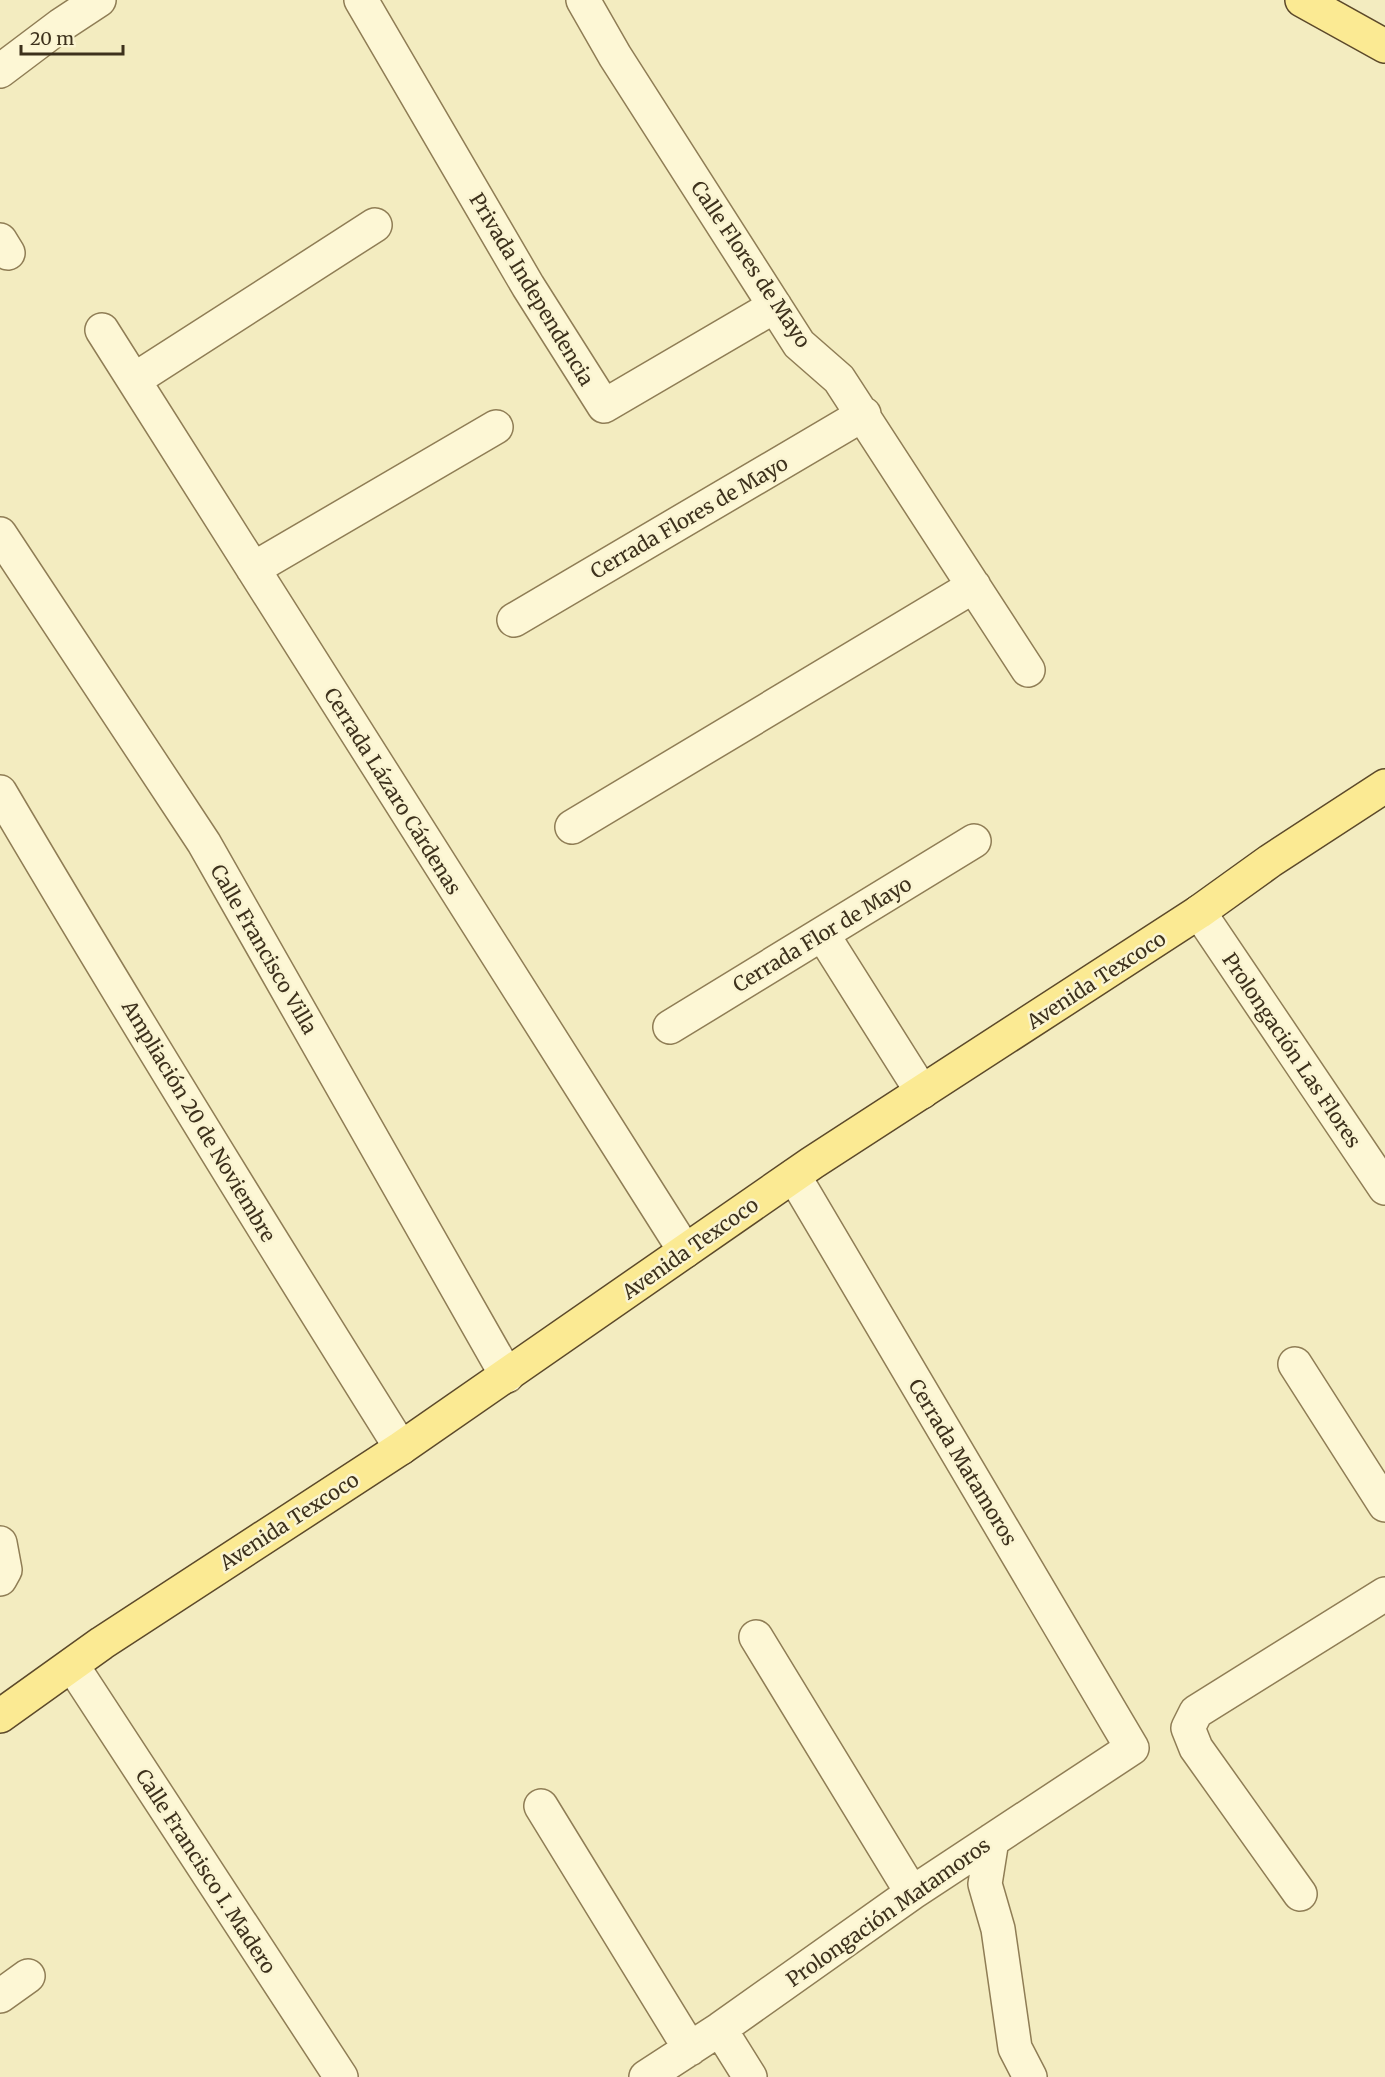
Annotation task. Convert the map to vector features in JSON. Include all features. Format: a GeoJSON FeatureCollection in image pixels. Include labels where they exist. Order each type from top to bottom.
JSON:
{"type":"FeatureCollection","features":[{"type":"Feature","properties":{"kind":"main road"},"geometry":{"type":"LineString","coordinates":[[1302,0],[1385,46]]}},
{"type":"Feature","properties":{"kind":"main road","name":"Avenida Texcoco"},"geometry":{"type":"LineString","coordinates":[[0,1716],[102,1642],[401,1448],[507,1376],[794,1176],[1199,912],[1270,861],[1385,786]]}},
{"type":"Feature","properties":{"kind":"street"},"geometry":{"type":"LineString","coordinates":[[0,71],[61,25],[99,0]]}},
{"type":"Feature","properties":{"kind":"street","name":"Privada Independencia"},"geometry":{"type":"LineString","coordinates":[[361,0],[528,286],[604,406],[775,306]]}},
{"type":"Feature","properties":{"kind":"street","name":"Calle Flores de Mayo"},"geometry":{"type":"LineString","coordinates":[[583,0],[615,56],[799,344],[839,379],[864,414],[1028,670]]}},
{"type":"Feature","properties":{"kind":"street"},"geometry":{"type":"LineString","coordinates":[[134,380],[375,225]]}},
{"type":"Feature","properties":{"kind":"street","name":"Cerrada Lázaro Cárdenas"},"geometry":{"type":"LineString","coordinates":[[102,330],[685,1251]]}},
{"type":"Feature","properties":{"kind":"street","name":"Cerrada Flores de Mayo"},"geometry":{"type":"LineString","coordinates":[[514,620],[864,414]]}},
{"type":"Feature","properties":{"kind":"street"},"geometry":{"type":"LineString","coordinates":[[253,569],[496,427]]}},
{"type":"Feature","properties":{"kind":"street","name":"Calle Francisco Villa"},"geometry":{"type":"LineString","coordinates":[[0,534],[204,843],[507,1376]]}},
{"type":"Feature","properties":{"kind":"street"},"geometry":{"type":"LineString","coordinates":[[572,827],[974,586]]}},
{"type":"Feature","properties":{"kind":"street","name":"Ampliación 20 de Noviembre"},"geometry":{"type":"LineString","coordinates":[[0,792],[74,918],[272,1242],[401,1448]]}},
{"type":"Feature","properties":{"kind":"street","name":"Cerrada Flor de Mayo"},"geometry":{"type":"LineString","coordinates":[[670,1027],[974,841]]}},
{"type":"Feature","properties":{"kind":"street","name":"Prolongación Las Flores"},"geometry":{"type":"LineString","coordinates":[[1199,912],[1385,1188]]}},
{"type":"Feature","properties":{"kind":"street"},"geometry":{"type":"LineString","coordinates":[[823,935],[922,1092]]}},
{"type":"Feature","properties":{"kind":"street","name":"Cerrada Matamoros"},"geometry":{"type":"LineString","coordinates":[[794,1176],[1132,1748]]}},
{"type":"Feature","properties":{"kind":"street"},"geometry":{"type":"LineString","coordinates":[[1295,1364],[1385,1505]]}},
{"type":"Feature","properties":{"kind":"street"},"geometry":{"type":"LineString","coordinates":[[0,1543],[5,1570],[0,1579]]}},
{"type":"Feature","properties":{"kind":"street"},"geometry":{"type":"LineString","coordinates":[[1300,1894],[1196,1748],[1188,1728],[1196,1712],[1385,1594]]}},
{"type":"Feature","properties":{"kind":"street"},"geometry":{"type":"LineString","coordinates":[[756,1637],[912,1893]]}},
{"type":"Feature","properties":{"kind":"street","name":"Calle Francisco I. Madero"},"geometry":{"type":"LineString","coordinates":[[72,1665],[341,2077]]}},
{"type":"Feature","properties":{"kind":"street","name":"Prolongación Matamoros"},"geometry":{"type":"LineString","coordinates":[[646,2077],[720,2029],[912,1893],[1132,1748]]}},
{"type":"Feature","properties":{"kind":"street"},"geometry":{"type":"LineString","coordinates":[[541,1806],[690,2049]]}},
{"type":"Feature","properties":{"kind":"street"},"geometry":{"type":"LineString","coordinates":[[992,1840],[985,1884],[998,1929],[1015,2048],[1023,2075]]}},
{"type":"Feature","properties":{"kind":"street"},"geometry":{"type":"LineString","coordinates":[[0,1996],[28,1976]]}},
{"type":"Feature","properties":{"kind":"street"},"geometry":{"type":"LineString","coordinates":[[720,2029],[750,2077]]}}]}
